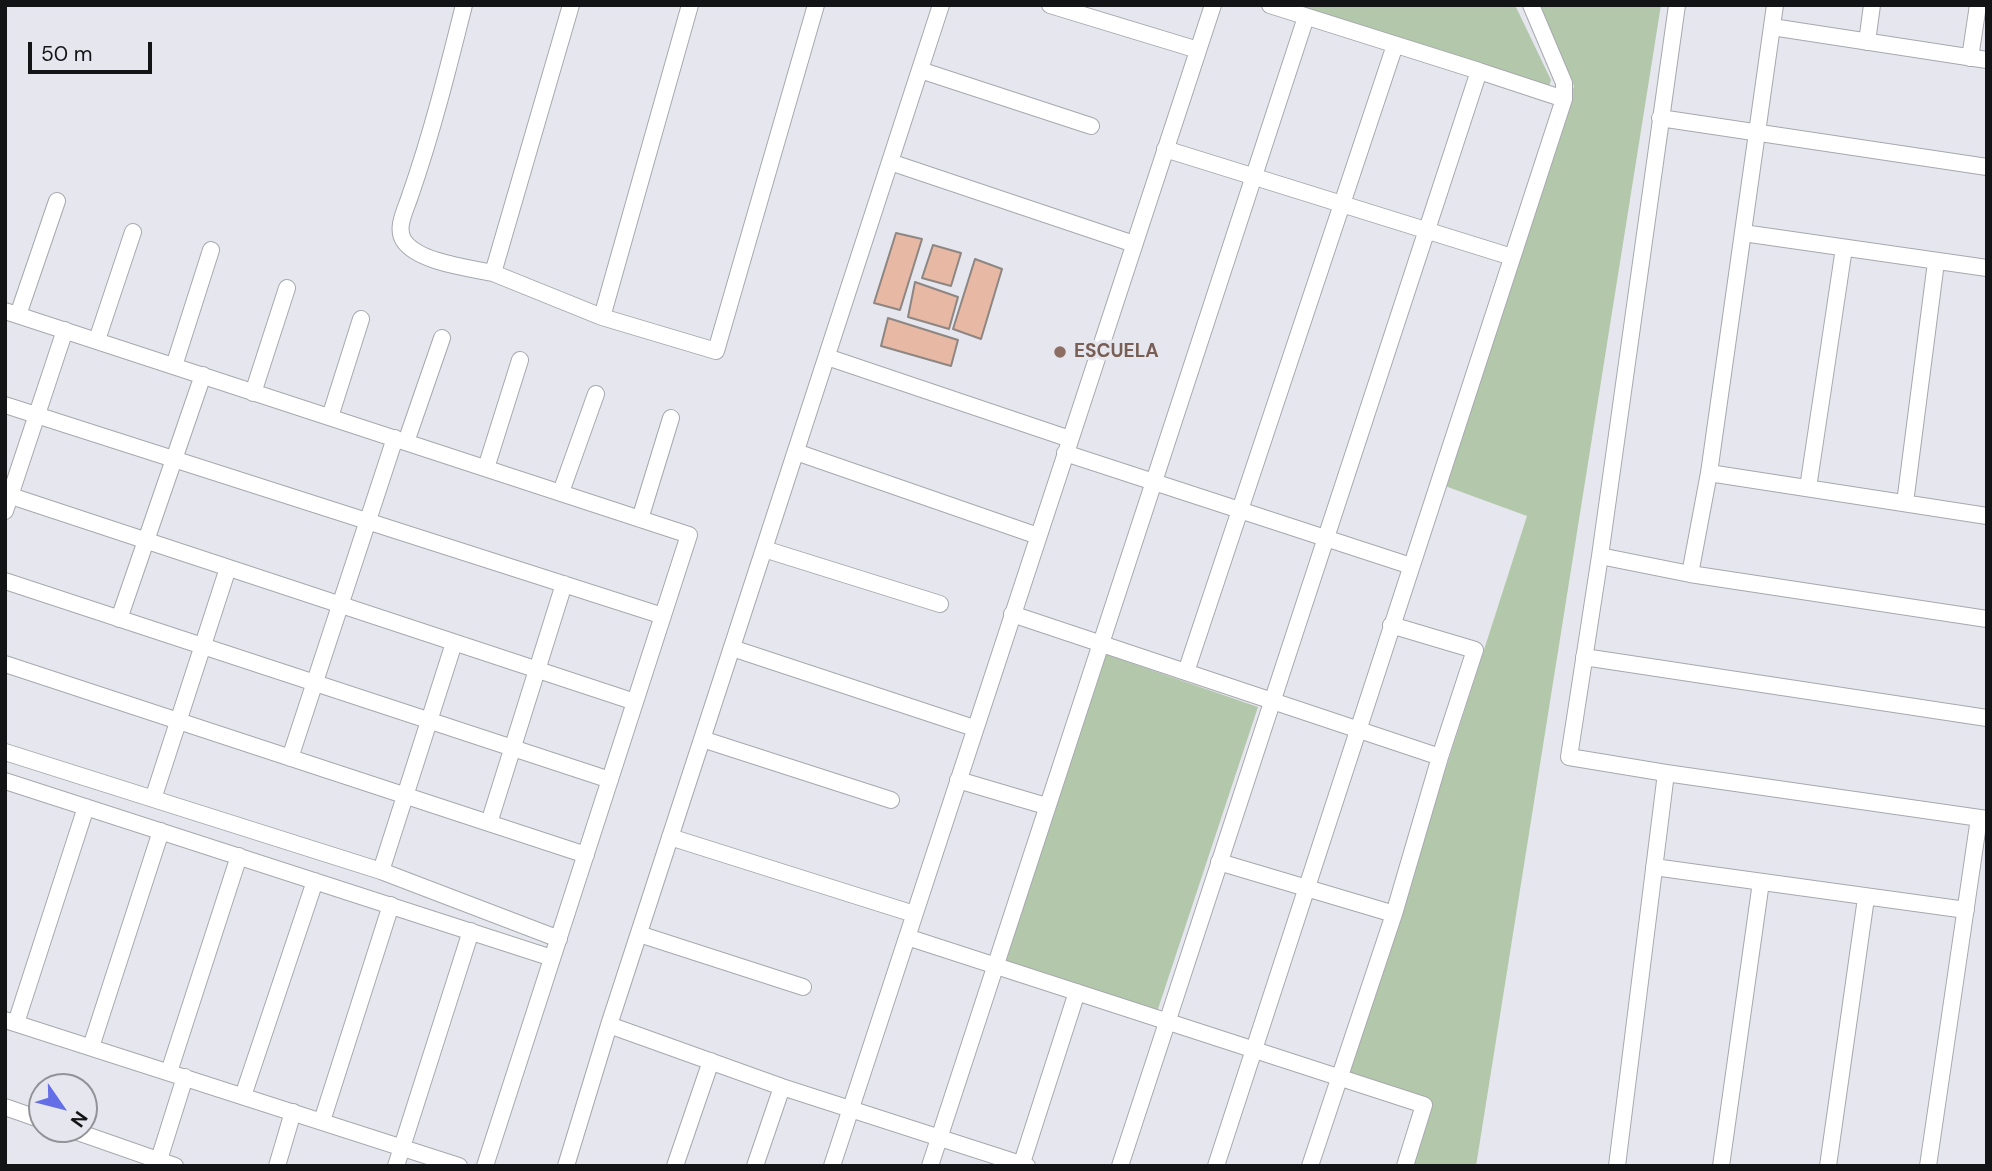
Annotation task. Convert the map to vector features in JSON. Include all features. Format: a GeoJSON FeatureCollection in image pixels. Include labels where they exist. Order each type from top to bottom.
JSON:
{"type":"FeatureCollection","features":[{"type":"Feature","properties":{"kind":"street"},"geometry":{"type":"LineString","coordinates":[[464,5],[423,160],[400,226],[402,240],[412,250],[430,258],[493,274],[602,317],[716,351],[816,5]]}},
{"type":"Feature","properties":{"kind":"street"},"geometry":{"type":"LineString","coordinates":[[493,274],[571,5]]}},
{"type":"Feature","properties":{"kind":"street"},"geometry":{"type":"LineString","coordinates":[[602,317],[690,5]]}},
{"type":"Feature","properties":{"kind":"street"},"geometry":{"type":"LineString","coordinates":[[566,1166],[609,1025],[942,5]]}},
{"type":"Feature","properties":{"kind":"street"},"geometry":{"type":"LineString","coordinates":[[1050,5],[1198,50]]}},
{"type":"Feature","properties":{"kind":"street"},"geometry":{"type":"LineString","coordinates":[[832,1166],[1213,5]]}},
{"type":"Feature","properties":{"kind":"street"},"geometry":{"type":"LineString","coordinates":[[1270,5],[1564,99]]}},
{"type":"Feature","properties":{"kind":"street"},"geometry":{"type":"LineString","coordinates":[[1216,1166],[1564,99],[1563,83],[1531,5]]}},
{"type":"Feature","properties":{"kind":"street"},"geometry":{"type":"LineString","coordinates":[[1677,5],[1600,556],[1569,757],[1983,818],[1966,910],[1928,1166]]}},
{"type":"Feature","properties":{"kind":"street"},"geometry":{"type":"LineString","coordinates":[[1690,574],[1709,473],[1776,5]]}},
{"type":"Feature","properties":{"kind":"street"},"geometry":{"type":"LineString","coordinates":[[1867,43],[1872,5]]}},
{"type":"Feature","properties":{"kind":"street"},"geometry":{"type":"LineString","coordinates":[[1772,27],[1979,59],[1978,5]]}},
{"type":"Feature","properties":{"kind":"street"},"geometry":{"type":"LineString","coordinates":[[930,1166],[1306,17]]}},
{"type":"Feature","properties":{"kind":"street"},"geometry":{"type":"LineString","coordinates":[[1185,672],[1395,45]]}},
{"type":"Feature","properties":{"kind":"street"},"geometry":{"type":"LineString","coordinates":[[920,70],[1091,126]]}},
{"type":"Feature","properties":{"kind":"street"},"geometry":{"type":"LineString","coordinates":[[1120,1166],[1479,71]]}},
{"type":"Feature","properties":{"kind":"street"},"geometry":{"type":"LineString","coordinates":[[1660,118],[1987,167]]}},
{"type":"Feature","properties":{"kind":"street"},"geometry":{"type":"LineString","coordinates":[[1165,149],[1512,257]]}},
{"type":"Feature","properties":{"kind":"street"},"geometry":{"type":"LineString","coordinates":[[890,162],[1134,244]]}},
{"type":"Feature","properties":{"kind":"street"},"geometry":{"type":"LineString","coordinates":[[57,201],[11,313],[689,535],[485,1166]]}},
{"type":"Feature","properties":{"kind":"street"},"geometry":{"type":"LineString","coordinates":[[97,340],[133,232]]}},
{"type":"Feature","properties":{"kind":"street"},"geometry":{"type":"LineString","coordinates":[[1743,233],[1987,268]]}},
{"type":"Feature","properties":{"kind":"street"},"geometry":{"type":"LineString","coordinates":[[1808,488],[1844,248]]}},
{"type":"Feature","properties":{"kind":"street"},"geometry":{"type":"LineString","coordinates":[[174,366],[211,250]]}},
{"type":"Feature","properties":{"kind":"street"},"geometry":{"type":"LineString","coordinates":[[1905,503],[1936,262]]}},
{"type":"Feature","properties":{"kind":"street"},"geometry":{"type":"LineString","coordinates":[[253,393],[287,288]]}},
{"type":"Feature","properties":{"kind":"street"},"geometry":{"type":"LineString","coordinates":[[330,417],[361,319]]}},
{"type":"Feature","properties":{"kind":"street"},"geometry":{"type":"LineString","coordinates":[[65,330],[7,500],[146,541],[635,702]]}},
{"type":"Feature","properties":{"kind":"street"},"geometry":{"type":"LineString","coordinates":[[290,758],[368,521],[442,338]]}},
{"type":"Feature","properties":{"kind":"street"},"geometry":{"type":"LineString","coordinates":[[827,357],[1067,446],[1153,482],[1411,566]]}},
{"type":"Feature","properties":{"kind":"street"},"geometry":{"type":"LineString","coordinates":[[486,468],[520,360]]}},
{"type":"Feature","properties":{"kind":"street"},"geometry":{"type":"LineString","coordinates":[[119,619],[203,375]]}},
{"type":"Feature","properties":{"kind":"street"},"geometry":{"type":"LineString","coordinates":[[561,492],[596,394]]}},
{"type":"Feature","properties":{"kind":"street"},"geometry":{"type":"LineString","coordinates":[[5,405],[663,616]]}},
{"type":"Feature","properties":{"kind":"street"},"geometry":{"type":"LineString","coordinates":[[640,519],[671,418]]}},
{"type":"Feature","properties":{"kind":"street"},"geometry":{"type":"LineString","coordinates":[[796,452],[1038,536]]}},
{"type":"Feature","properties":{"kind":"street"},"geometry":{"type":"LineString","coordinates":[[1709,473],[1987,516]]}},
{"type":"Feature","properties":{"kind":"street"},"geometry":{"type":"LineString","coordinates":[[764,549],[940,604]]}},
{"type":"Feature","properties":{"kind":"street"},"geometry":{"type":"LineString","coordinates":[[1600,556],[1690,574],[1986,615]]}},
{"type":"Feature","properties":{"kind":"street"},"geometry":{"type":"LineString","coordinates":[[153,799],[228,568]]}},
{"type":"Feature","properties":{"kind":"street"},"geometry":{"type":"LineString","coordinates":[[5,581],[610,779]]}},
{"type":"Feature","properties":{"kind":"street"},"geometry":{"type":"LineString","coordinates":[[489,823],[565,584]]}},
{"type":"Feature","properties":{"kind":"street"},"geometry":{"type":"LineString","coordinates":[[1012,614],[1440,757]]}},
{"type":"Feature","properties":{"kind":"street"},"geometry":{"type":"LineString","coordinates":[[1310,1166],[1394,914],[1475,650],[1391,625]]}},
{"type":"Feature","properties":{"kind":"street"},"geometry":{"type":"LineString","coordinates":[[382,871],[454,643]]}},
{"type":"Feature","properties":{"kind":"street"},"geometry":{"type":"LineString","coordinates":[[732,648],[974,727]]}},
{"type":"Feature","properties":{"kind":"street"},"geometry":{"type":"LineString","coordinates":[[1584,657],[1987,718]]}},
{"type":"Feature","properties":{"kind":"street"},"geometry":{"type":"LineString","coordinates":[[5,664],[586,855]]}},
{"type":"Feature","properties":{"kind":"street"},"geometry":{"type":"LineString","coordinates":[[702,739],[891,800]]}},
{"type":"Feature","properties":{"kind":"street"},"geometry":{"type":"LineString","coordinates":[[5,752],[382,871],[559,939]]}},
{"type":"Feature","properties":{"kind":"street"},"geometry":{"type":"LineString","coordinates":[[1617,1166],[1666,773]]}},
{"type":"Feature","properties":{"kind":"street"},"geometry":{"type":"LineString","coordinates":[[958,780],[1046,806]]}},
{"type":"Feature","properties":{"kind":"street"},"geometry":{"type":"LineString","coordinates":[[7,787],[86,807],[552,958]]}},
{"type":"Feature","properties":{"kind":"street"},"geometry":{"type":"LineString","coordinates":[[86,807],[10,1021],[459,1166]]}},
{"type":"Feature","properties":{"kind":"street"},"geometry":{"type":"LineString","coordinates":[[91,1047],[161,831]]}},
{"type":"Feature","properties":{"kind":"street"},"geometry":{"type":"LineString","coordinates":[[670,837],[914,914]]}},
{"type":"Feature","properties":{"kind":"street"},"geometry":{"type":"LineString","coordinates":[[169,1072],[239,856]]}},
{"type":"Feature","properties":{"kind":"street"},"geometry":{"type":"LineString","coordinates":[[1220,862],[1394,914]]}},
{"type":"Feature","properties":{"kind":"street"},"geometry":{"type":"LineString","coordinates":[[1654,867],[1966,910]]}},
{"type":"Feature","properties":{"kind":"street"},"geometry":{"type":"LineString","coordinates":[[243,1096],[314,881]]}},
{"type":"Feature","properties":{"kind":"street"},"geometry":{"type":"LineString","coordinates":[[1721,1166],[1760,882]]}},
{"type":"Feature","properties":{"kind":"street"},"geometry":{"type":"LineString","coordinates":[[1828,1166],[1866,898]]}},
{"type":"Feature","properties":{"kind":"street"},"geometry":{"type":"LineString","coordinates":[[322,1121],[391,905]]}},
{"type":"Feature","properties":{"kind":"street"},"geometry":{"type":"LineString","coordinates":[[396,1166],[471,931]]}},
{"type":"Feature","properties":{"kind":"street"},"geometry":{"type":"LineString","coordinates":[[639,934],[803,988]]}},
{"type":"Feature","properties":{"kind":"street"},"geometry":{"type":"LineString","coordinates":[[907,937],[1424,1105],[1405,1166]]}},
{"type":"Feature","properties":{"kind":"street"},"geometry":{"type":"LineString","coordinates":[[609,1025],[782,1087],[1023,1165],[1077,992]]}},
{"type":"Feature","properties":{"kind":"street"},"geometry":{"type":"LineString","coordinates":[[676,1166],[711,1061]]}},
{"type":"Feature","properties":{"kind":"street"},"geometry":{"type":"LineString","coordinates":[[158,1163],[185,1077]]}},
{"type":"Feature","properties":{"kind":"street"},"geometry":{"type":"LineString","coordinates":[[755,1166],[782,1087]]}},
{"type":"Feature","properties":{"kind":"street"},"geometry":{"type":"LineString","coordinates":[[5,1107],[28,1115]]}},
{"type":"Feature","properties":{"kind":"street"},"geometry":{"type":"LineString","coordinates":[[277,1166],[293,1112]]}},
{"type":"Feature","properties":{"kind":"street"},"geometry":{"type":"LineString","coordinates":[[98,1140],[158,1163],[175,1166]]}},
{"type":"Feature","properties":{"kind":"green space"},"geometry":{"type":"Polygon","coordinates":[[[1295,5],[1515,5],[1551,80],[1549,87],[1295,5]]]}},
{"type":"Feature","properties":{"kind":"green space"},"geometry":{"type":"Polygon","coordinates":[[[1535,5],[1661,5],[1476,1166],[1411,1166],[1432,1102],[1347,1076],[1527,516],[1445,486],[1574,86],[1535,5]]]}},
{"type":"Feature","properties":{"kind":"green space"},"geometry":{"type":"Polygon","coordinates":[[[1105,654],[1258,707],[1157,1012],[1005,962],[1105,654]]]}},
{"type":"Feature","properties":{"kind":"building"},"geometry":{"type":"Polygon","coordinates":[[[896,233],[922,239],[900,310],[874,303],[896,233]]]}},
{"type":"Feature","properties":{"kind":"building"},"geometry":{"type":"Polygon","coordinates":[[[933,245],[961,253],[951,286],[922,278],[933,245]]]}},
{"type":"Feature","properties":{"kind":"building"},"geometry":{"type":"Polygon","coordinates":[[[975,259],[1002,269],[981,339],[953,329],[975,259]]]}},
{"type":"Feature","properties":{"kind":"building"},"geometry":{"type":"Polygon","coordinates":[[[915,282],[958,297],[949,329],[908,317],[915,282]]]}},
{"type":"Feature","properties":{"kind":"building"},"geometry":{"type":"Polygon","coordinates":[[[888,318],[958,340],[951,366],[881,346],[888,318]]]}},
{"type":"Feature","properties":{"kind":"place","name":"ESCUELA"},"geometry":{"type":"Point","coordinates":[1060,352]}}]}
